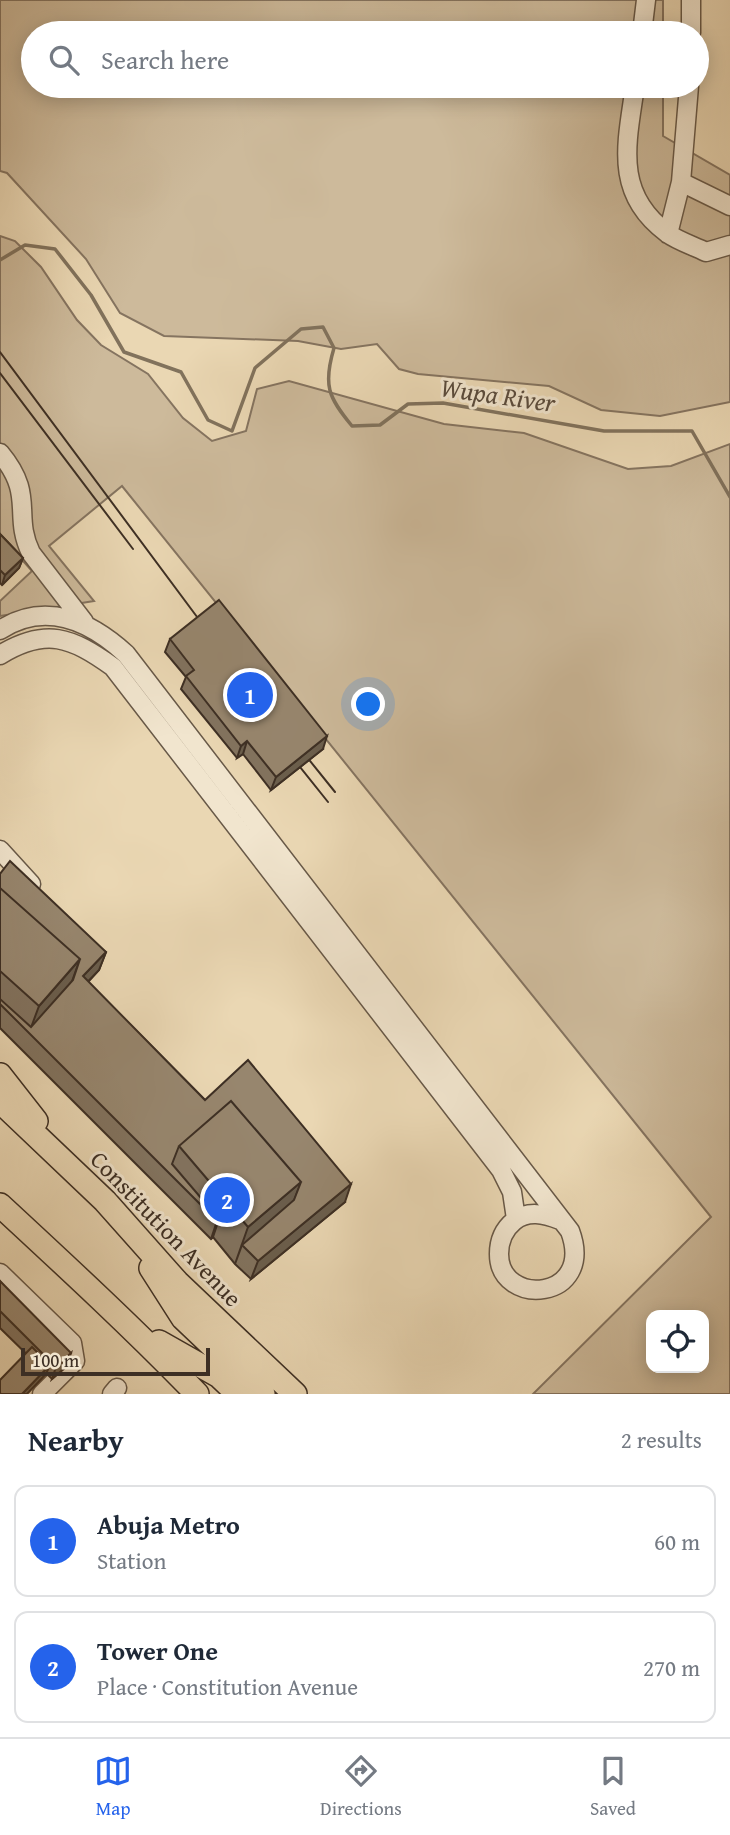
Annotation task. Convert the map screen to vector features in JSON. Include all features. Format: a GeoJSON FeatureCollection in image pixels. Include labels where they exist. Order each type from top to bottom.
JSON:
{"type":"FeatureCollection","features":[{"type":"Feature","properties":{"kind":"main road"},"geometry":{"type":"LineString","coordinates":[[0,1075],[68,1166]]}},
{"type":"Feature","properties":{"kind":"main road","name":"Constitution Avenue"},"geometry":{"type":"LineString","coordinates":[[0,1101],[125,1223],[177,1282],[295,1394]]}},
{"type":"Feature","properties":{"kind":"main road"},"geometry":{"type":"LineString","coordinates":[[0,1205],[134,1329],[197,1394]]}},
{"type":"Feature","properties":{"kind":"main road","name":"Constitution Avenue"},"geometry":{"type":"LineString","coordinates":[[125,1223],[183,1318],[263,1394]]}},
{"type":"Feature","properties":{"kind":"main road"},"geometry":{"type":"LineString","coordinates":[[134,1329],[219,1376],[238,1394]]}},
{"type":"Feature","properties":{"kind":"street"},"geometry":{"type":"LineString","coordinates":[[643,21],[646,0]]}},
{"type":"Feature","properties":{"kind":"street"},"geometry":{"type":"LineString","coordinates":[[691,0],[691,21]]}},
{"type":"Feature","properties":{"kind":"street"},"geometry":{"type":"LineString","coordinates":[[633,98],[625,158],[628,182],[642,207],[668,234],[706,252],[730,245]]}},
{"type":"Feature","properties":{"kind":"street"},"geometry":{"type":"LineString","coordinates":[[668,234],[681,182],[689,98]]}},
{"type":"Feature","properties":{"kind":"street"},"geometry":{"type":"LineString","coordinates":[[681,182],[730,206]]}},
{"type":"Feature","properties":{"kind":"street"},"geometry":{"type":"LineString","coordinates":[[0,453],[19,481],[26,543],[31,553],[84,622],[106,636],[126,654],[560,1220],[573,1239],[575,1261],[569,1275],[558,1285],[544,1291],[522,1287],[504,1273],[499,1258],[499,1243],[505,1229],[516,1219],[538,1214],[560,1220]]}},
{"type":"Feature","properties":{"kind":"street"},"geometry":{"type":"LineString","coordinates":[[0,630],[27,619],[55,617],[84,622]]}},
{"type":"Feature","properties":{"kind":"street"},"geometry":{"type":"LineString","coordinates":[[0,655],[35,639],[54,638],[75,642],[113,667],[501,1170],[512,1192],[516,1219]]}},
{"type":"Feature","properties":{"kind":"street"},"geometry":{"type":"LineString","coordinates":[[0,850],[42,896]]}},
{"type":"Feature","properties":{"kind":"street"},"geometry":{"type":"LineString","coordinates":[[0,1273],[72,1343],[75,1361],[42,1394]]}},
{"type":"Feature","properties":{"kind":"shaded area"},"geometry":{"type":"Polygon","coordinates":[[[0,0],[663,0],[663,21],[21,21],[21,98],[663,98],[663,136],[730,175],[730,402],[660,416],[601,410],[549,386],[418,374],[399,369],[377,344],[341,349],[298,341],[164,336],[120,313],[86,259],[7,173],[0,171],[0,0]]]}},
{"type":"Feature","properties":{"kind":"shaded area"},"geometry":{"type":"Polygon","coordinates":[[[0,236],[15,241],[41,267],[77,320],[101,345],[148,374],[183,418],[212,441],[246,431],[257,389],[289,381],[444,424],[524,433],[628,469],[671,466],[730,444],[730,1394],[533,1394],[711,1217],[122,486],[49,546],[94,601],[0,616],[0,601],[32,571],[0,535],[0,236]]]}},
{"type":"Feature","properties":{"kind":"building"},"geometry":{"type":"Polygon","coordinates":[[[0,534],[23,558],[5,575],[0,570],[0,534]]]}},
{"type":"Feature","properties":{"kind":"building"},"geometry":{"type":"Polygon","coordinates":[[[219,600],[327,736],[276,777],[247,741],[241,746],[186,676],[194,670],[170,639],[219,600]]]}},
{"type":"Feature","properties":{"kind":"building"},"geometry":{"type":"Polygon","coordinates":[[[10,861],[106,952],[83,976],[205,1100],[248,1060],[351,1184],[258,1261],[242,1245],[294,1200],[301,1182],[231,1101],[179,1146],[172,1164],[219,1219],[217,1221],[0,1004],[0,999],[31,1027],[73,980],[80,959],[0,888],[0,874],[10,861]]]}},
{"type":"Feature","properties":{"kind":"building"},"geometry":{"type":"Polygon","coordinates":[[[0,888],[80,959],[39,1006],[0,971],[0,888]]]}},
{"type":"Feature","properties":{"kind":"building"},"geometry":{"type":"Polygon","coordinates":[[[231,1101],[301,1182],[248,1227],[179,1146],[231,1101]]]}},
{"type":"Feature","properties":{"kind":"building"},"geometry":{"type":"Polygon","coordinates":[[[0,1281],[71,1353],[56,1367],[0,1311],[0,1281]]]}},
{"type":"Feature","properties":{"kind":"building"},"geometry":{"type":"Polygon","coordinates":[[[32,1347],[50,1365],[22,1394],[1,1394],[0,1380],[32,1347]]]}},
{"type":"Feature","properties":{"kind":"waterway","name":"Wupa River"},"geometry":{"type":"LineString","coordinates":[[0,260],[25,245],[55,249],[91,295],[124,352],[181,372],[208,420],[232,431],[255,368],[301,329],[323,327],[334,348],[329,372],[330,390],[352,426],[380,425],[408,404],[443,403],[604,431],[692,431],[730,497]]}},
{"type":"Feature","properties":{"kind":"tram line"},"geometry":{"type":"LineString","coordinates":[[0,352],[209,633]]}},
{"type":"Feature","properties":{"kind":"tram line"},"geometry":{"type":"LineString","coordinates":[[0,373],[133,549]]}},
{"type":"Feature","properties":{"kind":"tram line"},"geometry":{"type":"LineString","coordinates":[[298,746],[335,792]]}},
{"type":"Feature","properties":{"kind":"tram line"},"geometry":{"type":"LineString","coordinates":[[288,752],[328,802]]}},
{"type":"Feature","properties":{"kind":"place","name":"Abuja Metro"},"geometry":{"type":"Point","coordinates":[250,695]}},
{"type":"Feature","properties":{"kind":"place","name":"Tower One"},"geometry":{"type":"Point","coordinates":[227,1200]}}]}
